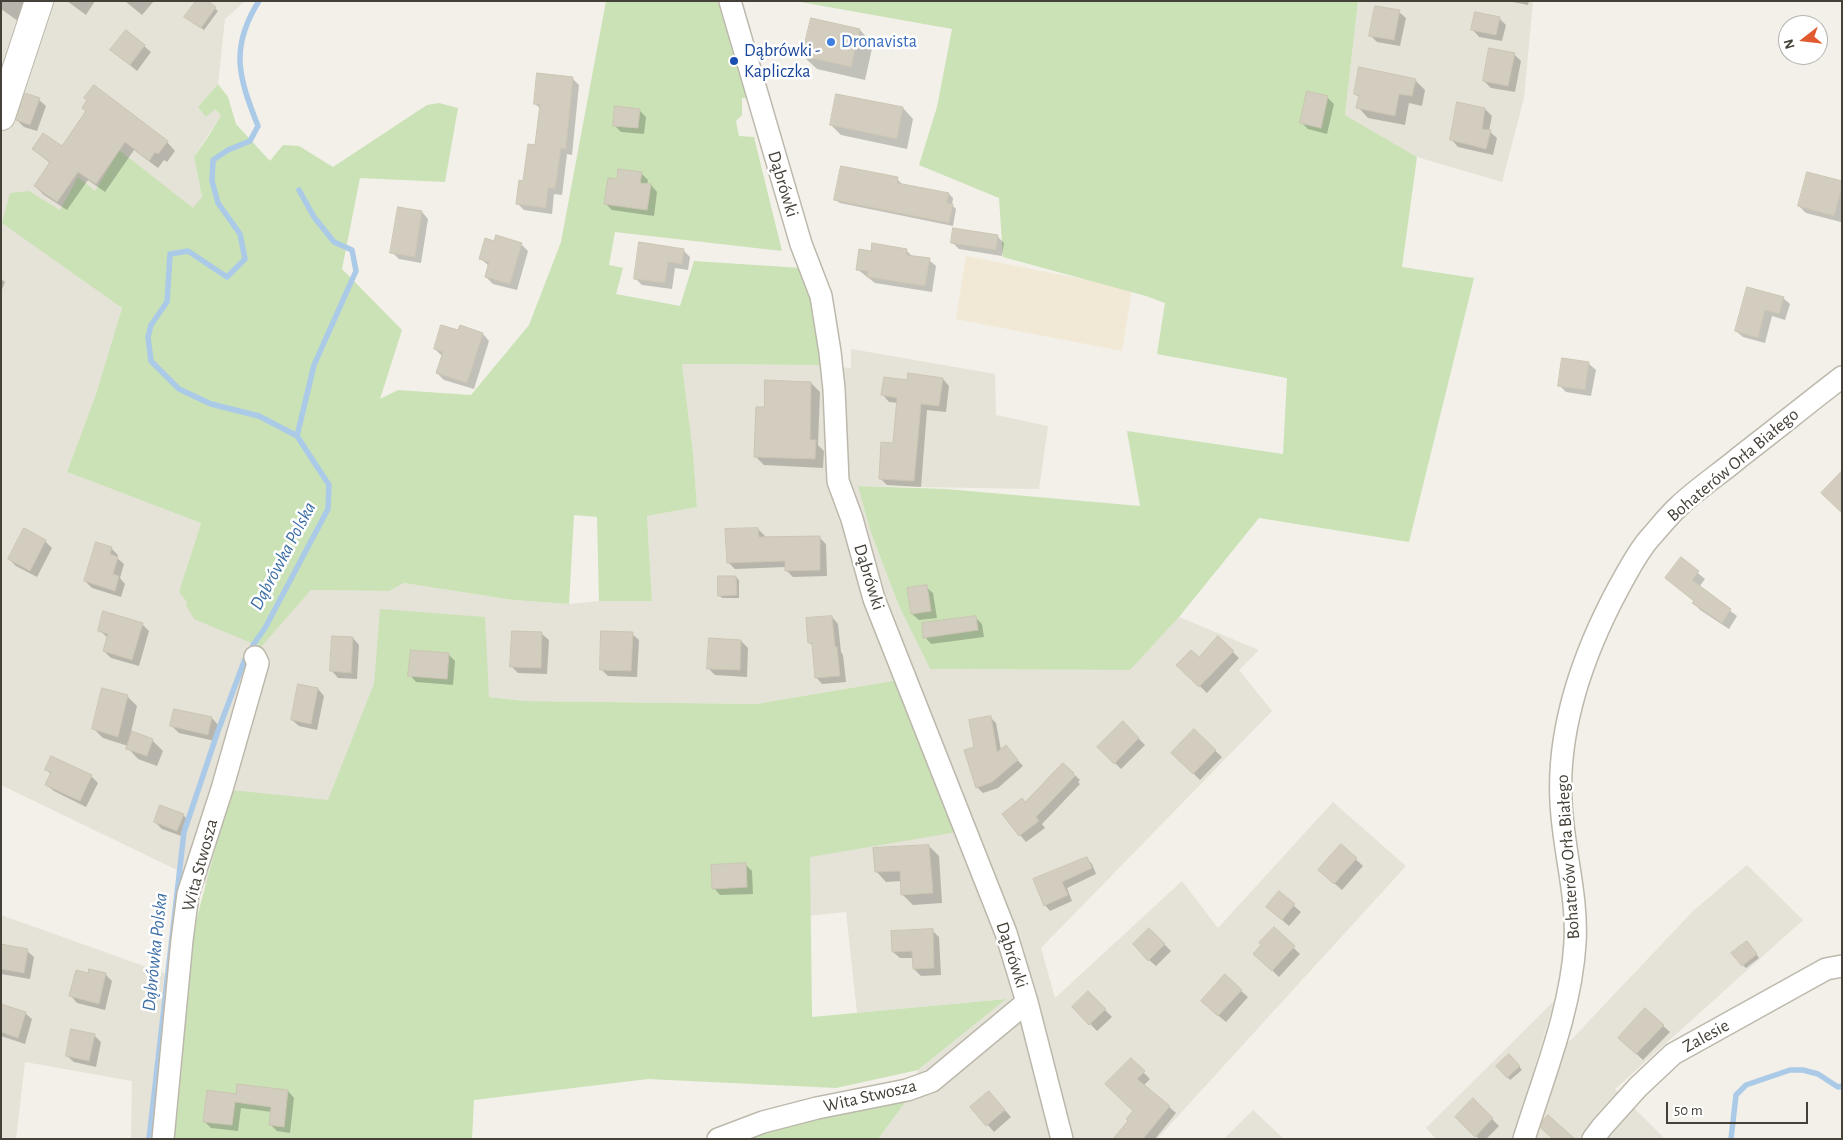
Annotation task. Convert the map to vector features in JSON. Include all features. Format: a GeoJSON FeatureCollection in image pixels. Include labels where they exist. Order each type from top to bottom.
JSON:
{"type":"FeatureCollection","features":[{"type":"Feature","properties":{"kind":"street"},"geometry":{"type":"LineString","coordinates":[[1,116],[39,1]]}},
{"type":"Feature","properties":{"kind":"street","name":"Dąbrówki"},"geometry":{"type":"LineString","coordinates":[[730,1],[802,244],[821,296],[834,390],[838,481],[852,519],[874,599],[1006,933],[1027,1002],[1062,1139]]}},
{"type":"Feature","properties":{"kind":"street","name":"Bohaterów Orła Białego"},"geometry":{"type":"LineString","coordinates":[[1524,1139],[1562,1018],[1573,968],[1575,940],[1573,901],[1560,802],[1560,766],[1571,705],[1606,610],[1630,566],[1648,541],[1679,506],[1842,377]]}},
{"type":"Feature","properties":{"kind":"street","name":"Wita Stwosza"},"geometry":{"type":"LineString","coordinates":[[163,1139],[188,894],[222,789],[258,663],[255,657]]}},
{"type":"Feature","properties":{"kind":"street","name":"Zalesie"},"geometry":{"type":"LineString","coordinates":[[1593,1139],[1602,1126],[1638,1087],[1674,1054],[1826,969],[1842,966]]}},
{"type":"Feature","properties":{"kind":"street","name":"Wita Stwosza"},"geometry":{"type":"LineString","coordinates":[[718,1139],[763,1122],[817,1108],[907,1090],[932,1081],[1027,1002]]}},
{"type":"Feature","properties":{"kind":"shaded area"},"geometry":{"type":"Polygon","coordinates":[[[1,1],[245,1],[225,19],[218,84],[198,107],[215,109],[221,115],[194,157],[202,197],[193,209],[119,150],[95,191],[60,210],[29,191],[2,222],[122,308],[96,394],[67,472],[201,523],[179,592],[261,646],[311,590],[389,591],[404,583],[513,600],[569,604],[599,601],[652,601],[647,516],[697,507],[693,453],[682,364],[821,365],[851,368],[851,349],[995,374],[996,415],[1048,426],[1039,489],[859,486],[871,533],[899,606],[930,669],[1129,670],[1179,617],[1259,650],[1239,670],[1272,711],[1041,948],[1055,998],[1182,881],[1218,928],[1333,802],[1406,866],[1157,1139],[878,1139],[910,1096],[918,1070],[1005,999],[857,1013],[846,912],[710,926],[898,680],[756,704],[524,701],[375,684],[346,869],[216,847],[206,884],[1,785],[1,1]]]}},
{"type":"Feature","properties":{"kind":"shaded area"},"geometry":{"type":"Polygon","coordinates":[[[1358,1],[1533,1],[1524,98],[1502,182],[1417,157],[1345,115],[1358,1]]]}},
{"type":"Feature","properties":{"kind":"shaded area"},"geometry":{"type":"Polygon","coordinates":[[[966,256],[1132,289],[1122,351],[956,319],[966,256]]]}},
{"type":"Feature","properties":{"kind":"shaded area"},"geometry":{"type":"Polygon","coordinates":[[[1747,865],[1803,920],[1615,1089],[1665,1139],[1436,1139],[1426,1128],[1554,1001],[1533,1073],[1563,1044],[1571,1040],[1693,911],[1747,865]]]}},
{"type":"Feature","properties":{"kind":"shaded area"},"geometry":{"type":"Polygon","coordinates":[[[1,915],[186,981],[472,1139],[131,1139],[132,1081],[25,1062],[16,1139],[1,1139],[1,915]]]}},
{"type":"Feature","properties":{"kind":"shaded area"},"geometry":{"type":"Polygon","coordinates":[[[1253,1110],[1284,1139],[1224,1139],[1253,1110]]]}},
{"type":"Feature","properties":{"kind":"green space"},"geometry":{"type":"Polygon","coordinates":[[[606,1],[721,1],[749,98],[742,98],[742,115],[736,121],[739,136],[754,137],[782,251],[615,232],[609,265],[623,268],[616,294],[680,306],[694,261],[801,268],[814,303],[821,365],[682,364],[693,453],[697,507],[647,516],[652,601],[599,601],[597,517],[574,515],[569,604],[513,600],[404,583],[389,591],[311,590],[261,647],[194,619],[186,605],[187,602],[179,592],[201,523],[67,472],[96,394],[122,308],[2,223],[10,193],[29,191],[60,210],[78,177],[95,191],[119,150],[193,208],[202,197],[194,157],[221,115],[215,109],[206,117],[198,107],[218,84],[228,97],[236,124],[270,161],[283,145],[299,146],[333,167],[427,105],[439,103],[458,108],[445,182],[360,178],[342,269],[402,330],[380,399],[398,390],[471,395],[529,325],[561,242],[606,1]]]}},
{"type":"Feature","properties":{"kind":"green space"},"geometry":{"type":"Polygon","coordinates":[[[795,1],[1358,1],[1345,115],[1417,157],[1402,267],[1474,278],[1409,542],[1259,518],[1179,617],[1130,670],[930,669],[899,606],[871,533],[858,486],[946,489],[1140,506],[1127,431],[1283,454],[1287,378],[1157,354],[1165,303],[1146,296],[1003,257],[999,198],[919,165],[937,107],[952,29],[795,1]]]}},
{"type":"Feature","properties":{"kind":"green space"},"geometry":{"type":"Polygon","coordinates":[[[380,609],[485,617],[489,697],[524,701],[756,704],[898,680],[957,832],[810,857],[812,1017],[1006,999],[918,1070],[836,1088],[648,1079],[474,1100],[472,1139],[173,1139],[188,951],[231,790],[328,800],[374,684],[380,609]]]}},
{"type":"Feature","properties":{"kind":"green space"},"geometry":{"type":"Polygon","coordinates":[[[910,1096],[878,1139],[732,1139],[910,1096]]]}},
{"type":"Feature","properties":{"kind":"building"},"geometry":{"type":"Polygon","coordinates":[[[196,1],[208,1],[216,7],[201,28],[184,17],[196,1]]]}},
{"type":"Feature","properties":{"kind":"building"},"geometry":{"type":"Polygon","coordinates":[[[1375,6],[1400,10],[1394,40],[1369,36],[1375,6]]]}},
{"type":"Feature","properties":{"kind":"building"},"geometry":{"type":"Polygon","coordinates":[[[1475,12],[1500,17],[1496,35],[1471,30],[1475,12]]]}},
{"type":"Feature","properties":{"kind":"building","name":"Dronavista"},"geometry":{"type":"Polygon","coordinates":[[[811,18],[860,29],[851,67],[802,56],[811,18]]]}},
{"type":"Feature","properties":{"kind":"building"},"geometry":{"type":"Polygon","coordinates":[[[126,30],[145,45],[130,65],[110,50],[126,30]]]}},
{"type":"Feature","properties":{"kind":"building"},"geometry":{"type":"Polygon","coordinates":[[[1489,48],[1515,53],[1508,86],[1483,81],[1489,48]]]}},
{"type":"Feature","properties":{"kind":"building"},"geometry":{"type":"Polygon","coordinates":[[[1359,67],[1416,79],[1412,96],[1399,94],[1395,116],[1356,108],[1359,95],[1354,94],[1359,67]]]}},
{"type":"Feature","properties":{"kind":"building"},"geometry":{"type":"Polygon","coordinates":[[[537,73],[573,77],[566,149],[561,148],[555,189],[548,188],[546,208],[516,204],[519,180],[523,181],[528,144],[535,145],[540,105],[534,104],[537,73]]]}},
{"type":"Feature","properties":{"kind":"building"},"geometry":{"type":"Polygon","coordinates":[[[94,85],[168,141],[158,154],[155,152],[149,161],[125,142],[96,184],[78,172],[57,202],[34,186],[50,162],[32,149],[43,133],[62,146],[86,111],[82,108],[87,100],[84,98],[94,85]]]}},
{"type":"Feature","properties":{"kind":"building"},"geometry":{"type":"Polygon","coordinates":[[[1307,91],[1328,96],[1321,128],[1300,123],[1307,91]]]}},
{"type":"Feature","properties":{"kind":"building"},"geometry":{"type":"Polygon","coordinates":[[[25,93],[40,98],[30,125],[16,120],[25,93]]]}},
{"type":"Feature","properties":{"kind":"building"},"geometry":{"type":"Polygon","coordinates":[[[836,94],[903,107],[897,139],[830,125],[836,94]]]}},
{"type":"Feature","properties":{"kind":"building"},"geometry":{"type":"Polygon","coordinates":[[[1457,102],[1485,108],[1482,129],[1491,130],[1486,149],[1450,140],[1457,102]]]}},
{"type":"Feature","properties":{"kind":"building"},"geometry":{"type":"Polygon","coordinates":[[[615,106],[640,109],[638,128],[613,126],[615,106]]]}},
{"type":"Feature","properties":{"kind":"building"},"geometry":{"type":"Polygon","coordinates":[[[841,166],[898,177],[897,183],[949,193],[947,203],[953,204],[949,223],[834,200],[841,166]]]}},
{"type":"Feature","properties":{"kind":"building"},"geometry":{"type":"Polygon","coordinates":[[[618,169],[642,172],[640,183],[651,184],[647,210],[604,204],[608,178],[617,179],[618,169]]]}},
{"type":"Feature","properties":{"kind":"building"},"geometry":{"type":"Polygon","coordinates":[[[1807,172],[1842,181],[1834,216],[1798,206],[1807,172]]]}},
{"type":"Feature","properties":{"kind":"building"},"geometry":{"type":"Polygon","coordinates":[[[398,207],[422,211],[415,257],[390,253],[398,207]]]}},
{"type":"Feature","properties":{"kind":"building"},"geometry":{"type":"Polygon","coordinates":[[[953,228],[998,235],[996,250],[951,243],[953,228]]]}},
{"type":"Feature","properties":{"kind":"building"},"geometry":{"type":"Polygon","coordinates":[[[496,235],[522,243],[510,284],[485,277],[489,262],[479,259],[485,238],[494,241],[496,235]]]}},
{"type":"Feature","properties":{"kind":"building"},"geometry":{"type":"Polygon","coordinates":[[[639,242],[684,249],[682,264],[668,262],[665,283],[634,279],[639,242]]]}},
{"type":"Feature","properties":{"kind":"building"},"geometry":{"type":"Polygon","coordinates":[[[872,243],[907,249],[906,255],[930,258],[925,286],[867,277],[868,271],[856,270],[859,249],[871,251],[872,243]]]}},
{"type":"Feature","properties":{"kind":"building"},"geometry":{"type":"Polygon","coordinates":[[[1747,287],[1784,297],[1779,314],[1765,310],[1758,338],[1735,331],[1747,287]]]}},
{"type":"Feature","properties":{"kind":"building"},"geometry":{"type":"Polygon","coordinates":[[[441,325],[458,330],[460,325],[483,333],[467,383],[436,373],[443,352],[434,349],[441,325]]]}},
{"type":"Feature","properties":{"kind":"building"},"geometry":{"type":"Polygon","coordinates":[[[1562,358],[1589,362],[1585,390],[1558,386],[1562,358]]]}},
{"type":"Feature","properties":{"kind":"building"},"geometry":{"type":"Polygon","coordinates":[[[908,373],[943,378],[939,406],[921,404],[914,481],[879,479],[881,442],[893,443],[897,398],[881,395],[884,377],[907,380],[908,373]]]}},
{"type":"Feature","properties":{"kind":"building"},"geometry":{"type":"Polygon","coordinates":[[[765,380],[811,382],[810,440],[816,440],[815,459],[754,457],[756,407],[764,407],[765,380]]]}},
{"type":"Feature","properties":{"kind":"building"},"geometry":{"type":"Polygon","coordinates":[[[1842,471],[1842,513],[1821,493],[1842,471]]]}},
{"type":"Feature","properties":{"kind":"building"},"geometry":{"type":"Polygon","coordinates":[[[24,528],[46,540],[30,571],[8,559],[24,528]]]}},
{"type":"Feature","properties":{"kind":"building"},"geometry":{"type":"Polygon","coordinates":[[[758,528],[759,537],[820,536],[820,570],[785,571],[785,561],[727,563],[725,529],[758,528]]]}},
{"type":"Feature","properties":{"kind":"building"},"geometry":{"type":"Polygon","coordinates":[[[96,542],[112,547],[110,554],[118,557],[113,574],[119,576],[115,591],[84,581],[96,542]]]}},
{"type":"Feature","properties":{"kind":"building"},"geometry":{"type":"Polygon","coordinates":[[[1681,557],[1699,571],[1692,580],[1731,609],[1722,623],[1692,603],[1694,601],[1665,578],[1681,557]]]}},
{"type":"Feature","properties":{"kind":"building"},"geometry":{"type":"Polygon","coordinates":[[[718,576],[736,576],[737,595],[718,596],[718,576]]]}},
{"type":"Feature","properties":{"kind":"building"},"geometry":{"type":"Polygon","coordinates":[[[927,585],[931,611],[911,614],[907,588],[927,585]]]}},
{"type":"Feature","properties":{"kind":"building"},"geometry":{"type":"Polygon","coordinates":[[[103,611],[143,623],[132,660],[103,651],[108,634],[98,631],[103,611]]]}},
{"type":"Feature","properties":{"kind":"building"},"geometry":{"type":"Polygon","coordinates":[[[832,616],[840,676],[815,678],[812,643],[808,643],[806,618],[832,616]]]}},
{"type":"Feature","properties":{"kind":"building"},"geometry":{"type":"Polygon","coordinates":[[[976,616],[978,630],[923,638],[922,623],[976,616]]]}},
{"type":"Feature","properties":{"kind":"building"},"geometry":{"type":"Polygon","coordinates":[[[512,631],[542,632],[541,668],[510,667],[512,631]]]}},
{"type":"Feature","properties":{"kind":"building"},"geometry":{"type":"Polygon","coordinates":[[[601,631],[633,632],[631,671],[600,670],[601,631]]]}},
{"type":"Feature","properties":{"kind":"building"},"geometry":{"type":"Polygon","coordinates":[[[332,636],[353,637],[351,673],[330,671],[332,636]]]}},
{"type":"Feature","properties":{"kind":"building"},"geometry":{"type":"Polygon","coordinates":[[[1218,636],[1234,651],[1199,687],[1176,665],[1191,650],[1199,657],[1218,636]]]}},
{"type":"Feature","properties":{"kind":"building"},"geometry":{"type":"Polygon","coordinates":[[[709,638],[741,640],[740,670],[707,669],[709,638]]]}},
{"type":"Feature","properties":{"kind":"building"},"geometry":{"type":"Polygon","coordinates":[[[411,650],[449,653],[447,679],[408,676],[411,650]]]}},
{"type":"Feature","properties":{"kind":"building"},"geometry":{"type":"Polygon","coordinates":[[[298,684],[318,688],[311,724],[291,720],[298,684]]]}},
{"type":"Feature","properties":{"kind":"building"},"geometry":{"type":"Polygon","coordinates":[[[102,688],[128,695],[118,737],[92,729],[102,688]]]}},
{"type":"Feature","properties":{"kind":"building"},"geometry":{"type":"Polygon","coordinates":[[[174,709],[212,717],[208,735],[170,726],[174,709]]]}},
{"type":"Feature","properties":{"kind":"building"},"geometry":{"type":"Polygon","coordinates":[[[991,716],[997,752],[1006,745],[1018,760],[992,782],[976,788],[964,750],[974,747],[969,720],[991,716]]]}},
{"type":"Feature","properties":{"kind":"building"},"geometry":{"type":"Polygon","coordinates":[[[1123,721],[1139,738],[1114,764],[1097,747],[1123,721]]]}},
{"type":"Feature","properties":{"kind":"building"},"geometry":{"type":"Polygon","coordinates":[[[1194,729],[1216,750],[1193,774],[1171,753],[1194,729]]]}},
{"type":"Feature","properties":{"kind":"building"},"geometry":{"type":"Polygon","coordinates":[[[132,731],[153,739],[147,756],[126,749],[132,731]]]}},
{"type":"Feature","properties":{"kind":"building"},"geometry":{"type":"Polygon","coordinates":[[[51,756],[92,775],[80,801],[45,785],[51,772],[45,770],[51,756]]]}},
{"type":"Feature","properties":{"kind":"building"},"geometry":{"type":"Polygon","coordinates":[[[1063,763],[1075,776],[1036,817],[1039,821],[1019,836],[1002,814],[1022,798],[1025,802],[1063,763]]]}},
{"type":"Feature","properties":{"kind":"building"},"geometry":{"type":"Polygon","coordinates":[[[160,805],[184,814],[177,831],[154,822],[160,805]]]}},
{"type":"Feature","properties":{"kind":"building"},"geometry":{"type":"Polygon","coordinates":[[[1341,844],[1357,858],[1334,884],[1318,870],[1341,844]]]}},
{"type":"Feature","properties":{"kind":"building"},"geometry":{"type":"Polygon","coordinates":[[[929,845],[933,893],[901,895],[900,871],[875,872],[873,848],[929,845]]]}},
{"type":"Feature","properties":{"kind":"building"},"geometry":{"type":"Polygon","coordinates":[[[1087,857],[1092,868],[1062,882],[1068,895],[1044,906],[1033,879],[1087,857]]]}},
{"type":"Feature","properties":{"kind":"building"},"geometry":{"type":"Polygon","coordinates":[[[746,863],[747,887],[712,889],[711,865],[746,863]]]}},
{"type":"Feature","properties":{"kind":"building"},"geometry":{"type":"Polygon","coordinates":[[[1279,891],[1295,904],[1282,920],[1266,907],[1279,891]]]}},
{"type":"Feature","properties":{"kind":"building"},"geometry":{"type":"Polygon","coordinates":[[[1274,927],[1295,946],[1272,971],[1253,954],[1261,945],[1259,943],[1274,927]]]}},
{"type":"Feature","properties":{"kind":"building"},"geometry":{"type":"Polygon","coordinates":[[[1149,928],[1165,944],[1148,961],[1133,944],[1149,928]]]}},
{"type":"Feature","properties":{"kind":"building"},"geometry":{"type":"Polygon","coordinates":[[[933,929],[934,968],[913,969],[912,951],[892,952],[891,931],[933,929]]]}},
{"type":"Feature","properties":{"kind":"building"},"geometry":{"type":"Polygon","coordinates":[[[1747,941],[1757,954],[1742,966],[1731,953],[1747,941]]]}},
{"type":"Feature","properties":{"kind":"building"},"geometry":{"type":"Polygon","coordinates":[[[1,944],[28,949],[24,973],[1,969],[1,944]]]}},
{"type":"Feature","properties":{"kind":"building"},"geometry":{"type":"Polygon","coordinates":[[[89,969],[106,973],[99,1004],[69,996],[76,970],[88,973],[89,969]]]}},
{"type":"Feature","properties":{"kind":"building"},"geometry":{"type":"Polygon","coordinates":[[[1225,974],[1242,990],[1218,1016],[1201,1001],[1225,974]]]}},
{"type":"Feature","properties":{"kind":"building"},"geometry":{"type":"Polygon","coordinates":[[[1088,991],[1106,1009],[1089,1025],[1072,1007],[1088,991]]]}},
{"type":"Feature","properties":{"kind":"building"},"geometry":{"type":"Polygon","coordinates":[[[1,1004],[26,1012],[18,1038],[1,1032],[1,1004]]]}},
{"type":"Feature","properties":{"kind":"building"},"geometry":{"type":"Polygon","coordinates":[[[1645,1008],[1664,1025],[1636,1054],[1618,1038],[1645,1008]]]}},
{"type":"Feature","properties":{"kind":"building"},"geometry":{"type":"Polygon","coordinates":[[[71,1029],[95,1034],[89,1061],[66,1056],[71,1029]]]}},
{"type":"Feature","properties":{"kind":"building"},"geometry":{"type":"Polygon","coordinates":[[[1509,1054],[1520,1066],[1507,1078],[1496,1066],[1509,1054]]]}},
{"type":"Feature","properties":{"kind":"building"},"geometry":{"type":"Polygon","coordinates":[[[1131,1058],[1145,1071],[1137,1079],[1170,1106],[1143,1139],[1113,1139],[1128,1121],[1126,1119],[1133,1111],[1105,1084],[1131,1058]]]}},
{"type":"Feature","properties":{"kind":"building"},"geometry":{"type":"Polygon","coordinates":[[[237,1084],[288,1090],[284,1127],[269,1125],[271,1107],[235,1102],[232,1125],[203,1122],[207,1090],[236,1094],[237,1084]]]}},
{"type":"Feature","properties":{"kind":"building"},"geometry":{"type":"Polygon","coordinates":[[[989,1091],[1005,1110],[986,1126],[970,1107],[989,1091]]]}},
{"type":"Feature","properties":{"kind":"building"},"geometry":{"type":"Polygon","coordinates":[[[1473,1098],[1493,1118],[1475,1137],[1455,1117],[1473,1098]]]}},
{"type":"Feature","properties":{"kind":"building"},"geometry":{"type":"Polygon","coordinates":[[[1548,1115],[1575,1139],[1553,1139],[1541,1128],[1543,1121],[1548,1115]]]}},
{"type":"Feature","properties":{"kind":"waterway","name":"Dąbrówka Polska"},"geometry":{"type":"LineString","coordinates":[[253,645],[265,628],[328,509],[329,485],[297,436],[259,416],[211,404],[179,389],[151,361],[148,337],[151,325],[167,302],[170,254],[188,251],[227,277],[245,259],[240,234],[218,203],[212,181],[213,160],[228,150],[250,141],[258,126],[242,78],[240,49],[250,18],[259,1]]}},
{"type":"Feature","properties":{"kind":"waterway"},"geometry":{"type":"LineString","coordinates":[[297,436],[314,365],[356,271],[352,250],[334,242],[314,217],[299,190]]}},
{"type":"Feature","properties":{"kind":"waterway","name":"Dąbrówka Polska"},"geometry":{"type":"LineString","coordinates":[[149,1139],[184,832],[218,731],[245,659]]}},
{"type":"Feature","properties":{"kind":"waterway"},"geometry":{"type":"LineString","coordinates":[[1731,1139],[1736,1095],[1746,1085],[1790,1070],[1803,1070],[1818,1074],[1838,1087],[1842,1086]]}},
{"type":"Feature","properties":{"kind":"place","name":"Dronavista"},"geometry":{"type":"Point","coordinates":[831,42]}},
{"type":"Feature","properties":{"kind":"place","name":"Dąbrówki - Kapliczka"},"geometry":{"type":"Point","coordinates":[734,61]}}]}
